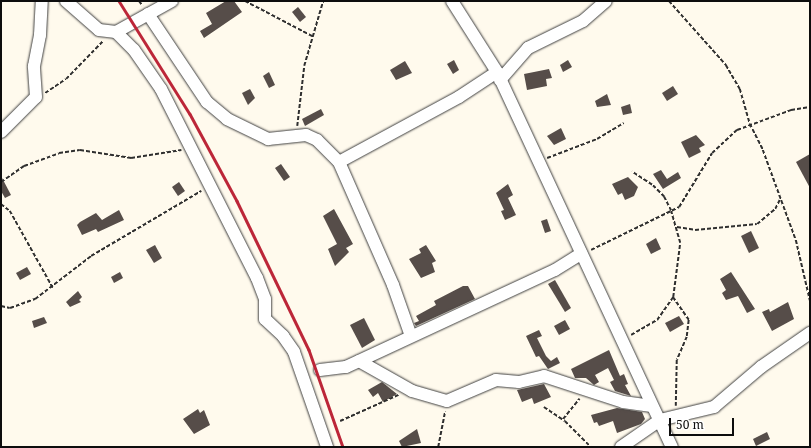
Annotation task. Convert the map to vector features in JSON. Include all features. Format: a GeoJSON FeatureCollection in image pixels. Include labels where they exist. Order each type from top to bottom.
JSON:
{"type":"FeatureCollection","features":[{"type":"Feature","properties":{"kind":"street"},"geometry":{"type":"LineString","coordinates":[[1,132],[36,97],[34,66],[40,35],[42,1]]}},
{"type":"Feature","properties":{"kind":"street"},"geometry":{"type":"LineString","coordinates":[[66,1],[88,22],[113,32],[150,71],[260,284],[266,303],[265,319],[283,336],[294,352],[327,447]]}},
{"type":"Feature","properties":{"kind":"street"},"geometry":{"type":"LineString","coordinates":[[113,32],[172,1]]}},
{"type":"Feature","properties":{"kind":"street"},"geometry":{"type":"LineString","coordinates":[[452,1],[499,76],[540,162],[620,340],[672,447]]}},
{"type":"Feature","properties":{"kind":"street"},"geometry":{"type":"LineString","coordinates":[[339,162],[499,76],[528,48],[583,21],[606,1]]}},
{"type":"Feature","properties":{"kind":"street"},"geometry":{"type":"LineString","coordinates":[[148,14],[207,102],[227,119],[268,139],[295,134],[317,140],[339,162],[393,285],[411,336]]}},
{"type":"Feature","properties":{"kind":"street"},"geometry":{"type":"LineString","coordinates":[[320,370],[333,371],[359,361],[555,270],[581,254]]}},
{"type":"Feature","properties":{"kind":"street"},"geometry":{"type":"LineString","coordinates":[[620,447],[660,420],[676,418],[714,407],[761,367],[810,333]]}},
{"type":"Feature","properties":{"kind":"street"},"geometry":{"type":"LineString","coordinates":[[359,361],[412,391],[447,401],[496,380],[519,382],[544,376],[586,392],[652,406]]}},
{"type":"Feature","properties":{"kind":"path"},"geometry":{"type":"LineString","coordinates":[[245,1],[312,36]]}},
{"type":"Feature","properties":{"kind":"path"},"geometry":{"type":"LineString","coordinates":[[295,134],[304,66],[323,1]]}},
{"type":"Feature","properties":{"kind":"path"},"geometry":{"type":"LineString","coordinates":[[669,1],[726,65],[740,89],[750,124],[763,150],[801,257],[810,300]]}},
{"type":"Feature","properties":{"kind":"path"},"geometry":{"type":"LineString","coordinates":[[36,97],[66,79],[113,32]]}},
{"type":"Feature","properties":{"kind":"path"},"geometry":{"type":"LineString","coordinates":[[581,254],[671,212],[685,200],[712,153],[737,130],[750,124],[810,107]]}},
{"type":"Feature","properties":{"kind":"path"},"geometry":{"type":"LineString","coordinates":[[540,162],[588,140],[597,139],[624,124]]}},
{"type":"Feature","properties":{"kind":"path"},"geometry":{"type":"LineString","coordinates":[[1,182],[24,166],[59,153],[80,150],[130,158],[190,148]]}},
{"type":"Feature","properties":{"kind":"path"},"geometry":{"type":"LineString","coordinates":[[620,340],[657,320],[673,297],[680,254],[677,227],[671,212],[652,185],[632,172]]}},
{"type":"Feature","properties":{"kind":"path"},"geometry":{"type":"LineString","coordinates":[[1,306],[10,308],[36,299],[53,288],[91,256],[209,187]]}},
{"type":"Feature","properties":{"kind":"path"},"geometry":{"type":"LineString","coordinates":[[677,227],[695,230],[757,224],[775,209],[780,199]]}},
{"type":"Feature","properties":{"kind":"path"},"geometry":{"type":"LineString","coordinates":[[1,204],[14,217],[53,288]]}},
{"type":"Feature","properties":{"kind":"path"},"geometry":{"type":"LineString","coordinates":[[673,297],[689,320],[687,337],[677,360],[676,418]]}},
{"type":"Feature","properties":{"kind":"path"},"geometry":{"type":"LineString","coordinates":[[340,421],[412,391]]}},
{"type":"Feature","properties":{"kind":"path"},"geometry":{"type":"LineString","coordinates":[[562,419],[586,392]]}},
{"type":"Feature","properties":{"kind":"path"},"geometry":{"type":"LineString","coordinates":[[438,447],[447,401]]}},
{"type":"Feature","properties":{"kind":"path"},"geometry":{"type":"LineString","coordinates":[[544,407],[562,419],[591,447]]}},
{"type":"Feature","properties":{"kind":"building"},"geometry":{"type":"Polygon","coordinates":[[[226,1],[234,1],[242,12],[204,38],[200,31],[212,24],[206,13],[226,1]]]}},
{"type":"Feature","properties":{"kind":"building"},"geometry":{"type":"Polygon","coordinates":[[[298,7],[306,17],[300,22],[292,12],[298,7]]]}},
{"type":"Feature","properties":{"kind":"building"},"geometry":{"type":"Polygon","coordinates":[[[454,60],[459,70],[453,74],[447,64],[454,60]]]}},
{"type":"Feature","properties":{"kind":"building"},"geometry":{"type":"Polygon","coordinates":[[[568,60],[572,67],[563,72],[560,65],[568,60]]]}},
{"type":"Feature","properties":{"kind":"building"},"geometry":{"type":"Polygon","coordinates":[[[405,61],[412,73],[396,80],[390,70],[405,61]]]}},
{"type":"Feature","properties":{"kind":"building"},"geometry":{"type":"Polygon","coordinates":[[[549,69],[552,78],[546,79],[547,86],[527,90],[524,74],[549,69]]]}},
{"type":"Feature","properties":{"kind":"building"},"geometry":{"type":"Polygon","coordinates":[[[269,72],[275,85],[269,88],[263,76],[269,72]]]}},
{"type":"Feature","properties":{"kind":"building"},"geometry":{"type":"Polygon","coordinates":[[[673,86],[678,94],[667,101],[662,93],[673,86]]]}},
{"type":"Feature","properties":{"kind":"building"},"geometry":{"type":"Polygon","coordinates":[[[250,89],[255,98],[248,105],[242,93],[250,89]]]}},
{"type":"Feature","properties":{"kind":"building"},"geometry":{"type":"Polygon","coordinates":[[[607,94],[611,105],[597,107],[595,101],[607,94]]]}},
{"type":"Feature","properties":{"kind":"building"},"geometry":{"type":"Polygon","coordinates":[[[630,104],[632,113],[623,115],[621,107],[630,104]]]}},
{"type":"Feature","properties":{"kind":"building"},"geometry":{"type":"Polygon","coordinates":[[[321,109],[324,115],[305,126],[302,119],[321,109]]]}},
{"type":"Feature","properties":{"kind":"building"},"geometry":{"type":"Polygon","coordinates":[[[561,128],[566,139],[554,145],[547,136],[561,128]]]}},
{"type":"Feature","properties":{"kind":"building"},"geometry":{"type":"Polygon","coordinates":[[[696,135],[705,145],[699,148],[701,152],[689,158],[681,142],[696,135]]]}},
{"type":"Feature","properties":{"kind":"building"},"geometry":{"type":"Polygon","coordinates":[[[810,154],[810,188],[796,162],[810,154]]]}},
{"type":"Feature","properties":{"kind":"building"},"geometry":{"type":"Polygon","coordinates":[[[281,164],[290,177],[284,181],[275,168],[281,164]]]}},
{"type":"Feature","properties":{"kind":"building"},"geometry":{"type":"Polygon","coordinates":[[[661,170],[667,179],[678,172],[681,178],[663,189],[653,174],[661,170]]]}},
{"type":"Feature","properties":{"kind":"building"},"geometry":{"type":"Polygon","coordinates":[[[1,176],[11,195],[5,198],[1,191],[1,176]]]}},
{"type":"Feature","properties":{"kind":"building"},"geometry":{"type":"Polygon","coordinates":[[[628,177],[638,187],[634,196],[625,200],[622,193],[618,195],[612,184],[628,177]]]}},
{"type":"Feature","properties":{"kind":"building"},"geometry":{"type":"Polygon","coordinates":[[[179,182],[185,191],[178,196],[172,187],[179,182]]]}},
{"type":"Feature","properties":{"kind":"building"},"geometry":{"type":"Polygon","coordinates":[[[508,184],[513,195],[508,198],[516,215],[505,220],[501,211],[504,210],[496,193],[508,184]]]}},
{"type":"Feature","properties":{"kind":"building"},"geometry":{"type":"Polygon","coordinates":[[[334,209],[353,244],[346,248],[349,252],[335,266],[328,249],[337,244],[323,216],[334,209]]]}},
{"type":"Feature","properties":{"kind":"building"},"geometry":{"type":"Polygon","coordinates":[[[119,210],[124,220],[98,232],[96,229],[82,235],[77,225],[80,222],[96,213],[102,220],[119,210]]]}},
{"type":"Feature","properties":{"kind":"building"},"geometry":{"type":"Polygon","coordinates":[[[547,219],[551,231],[545,233],[541,221],[547,219]]]}},
{"type":"Feature","properties":{"kind":"building"},"geometry":{"type":"Polygon","coordinates":[[[751,231],[759,248],[749,253],[741,236],[751,231]]]}},
{"type":"Feature","properties":{"kind":"building"},"geometry":{"type":"Polygon","coordinates":[[[656,238],[661,249],[651,254],[646,244],[656,238]]]}},
{"type":"Feature","properties":{"kind":"building"},"geometry":{"type":"Polygon","coordinates":[[[155,245],[162,258],[154,263],[146,250],[155,245]]]}},
{"type":"Feature","properties":{"kind":"building"},"geometry":{"type":"Polygon","coordinates":[[[426,245],[436,261],[432,263],[435,272],[421,278],[409,259],[421,253],[419,249],[426,245]]]}},
{"type":"Feature","properties":{"kind":"building"},"geometry":{"type":"Polygon","coordinates":[[[27,267],[31,274],[20,280],[16,273],[27,267]]]}},
{"type":"Feature","properties":{"kind":"building"},"geometry":{"type":"Polygon","coordinates":[[[120,272],[123,278],[114,283],[111,277],[120,272]]]}},
{"type":"Feature","properties":{"kind":"building"},"geometry":{"type":"Polygon","coordinates":[[[731,272],[755,309],[747,313],[738,296],[726,300],[722,293],[726,290],[720,279],[731,272]]]}},
{"type":"Feature","properties":{"kind":"building"},"geometry":{"type":"Polygon","coordinates":[[[555,280],[571,308],[565,312],[548,284],[555,280]]]}},
{"type":"Feature","properties":{"kind":"building"},"geometry":{"type":"Polygon","coordinates":[[[463,286],[468,286],[475,299],[416,326],[414,323],[419,321],[416,316],[436,305],[434,301],[463,286]]]}},
{"type":"Feature","properties":{"kind":"building"},"geometry":{"type":"Polygon","coordinates":[[[78,291],[82,297],[79,300],[81,302],[70,307],[66,302],[78,291]]]}},
{"type":"Feature","properties":{"kind":"building"},"geometry":{"type":"Polygon","coordinates":[[[788,302],[794,319],[772,331],[762,312],[769,309],[770,312],[788,302]]]}},
{"type":"Feature","properties":{"kind":"building"},"geometry":{"type":"Polygon","coordinates":[[[679,316],[684,324],[670,332],[665,323],[679,316]]]}},
{"type":"Feature","properties":{"kind":"building"},"geometry":{"type":"Polygon","coordinates":[[[44,317],[47,323],[34,328],[32,321],[44,317]]]}},
{"type":"Feature","properties":{"kind":"building"},"geometry":{"type":"Polygon","coordinates":[[[364,318],[375,340],[362,348],[350,325],[364,318]]]}},
{"type":"Feature","properties":{"kind":"building"},"geometry":{"type":"Polygon","coordinates":[[[565,320],[570,329],[559,335],[554,326],[565,320]]]}},
{"type":"Feature","properties":{"kind":"building"},"geometry":{"type":"Polygon","coordinates":[[[539,330],[542,336],[537,338],[546,356],[551,361],[557,357],[560,363],[548,369],[539,356],[536,357],[526,336],[539,330]]]}},
{"type":"Feature","properties":{"kind":"building"},"geometry":{"type":"Polygon","coordinates":[[[609,350],[620,376],[624,374],[628,384],[625,385],[631,396],[615,391],[610,382],[614,380],[608,368],[595,375],[599,382],[594,385],[586,378],[575,378],[571,369],[609,350]]]}},
{"type":"Feature","properties":{"kind":"building"},"geometry":{"type":"Polygon","coordinates":[[[382,382],[397,394],[383,402],[378,393],[373,397],[368,390],[382,382]]]}},
{"type":"Feature","properties":{"kind":"building"},"geometry":{"type":"Polygon","coordinates":[[[544,384],[551,397],[534,404],[532,398],[522,402],[517,390],[544,384]]]}},
{"type":"Feature","properties":{"kind":"building"},"geometry":{"type":"Polygon","coordinates":[[[617,408],[642,412],[645,419],[641,424],[617,433],[613,421],[599,426],[597,422],[594,423],[591,415],[617,408]]]}},
{"type":"Feature","properties":{"kind":"building"},"geometry":{"type":"Polygon","coordinates":[[[198,409],[200,413],[204,410],[210,425],[194,434],[183,419],[198,409]]]}},
{"type":"Feature","properties":{"kind":"building"},"geometry":{"type":"Polygon","coordinates":[[[417,429],[421,443],[402,447],[399,441],[417,429]]]}},
{"type":"Feature","properties":{"kind":"building"},"geometry":{"type":"Polygon","coordinates":[[[767,432],[770,439],[756,446],[753,439],[767,432]]]}},
{"type":"Feature","properties":{"kind":"railway"},"geometry":{"type":"LineString","coordinates":[[119,1],[190,114],[237,201],[309,350],[343,447]]}}]}
